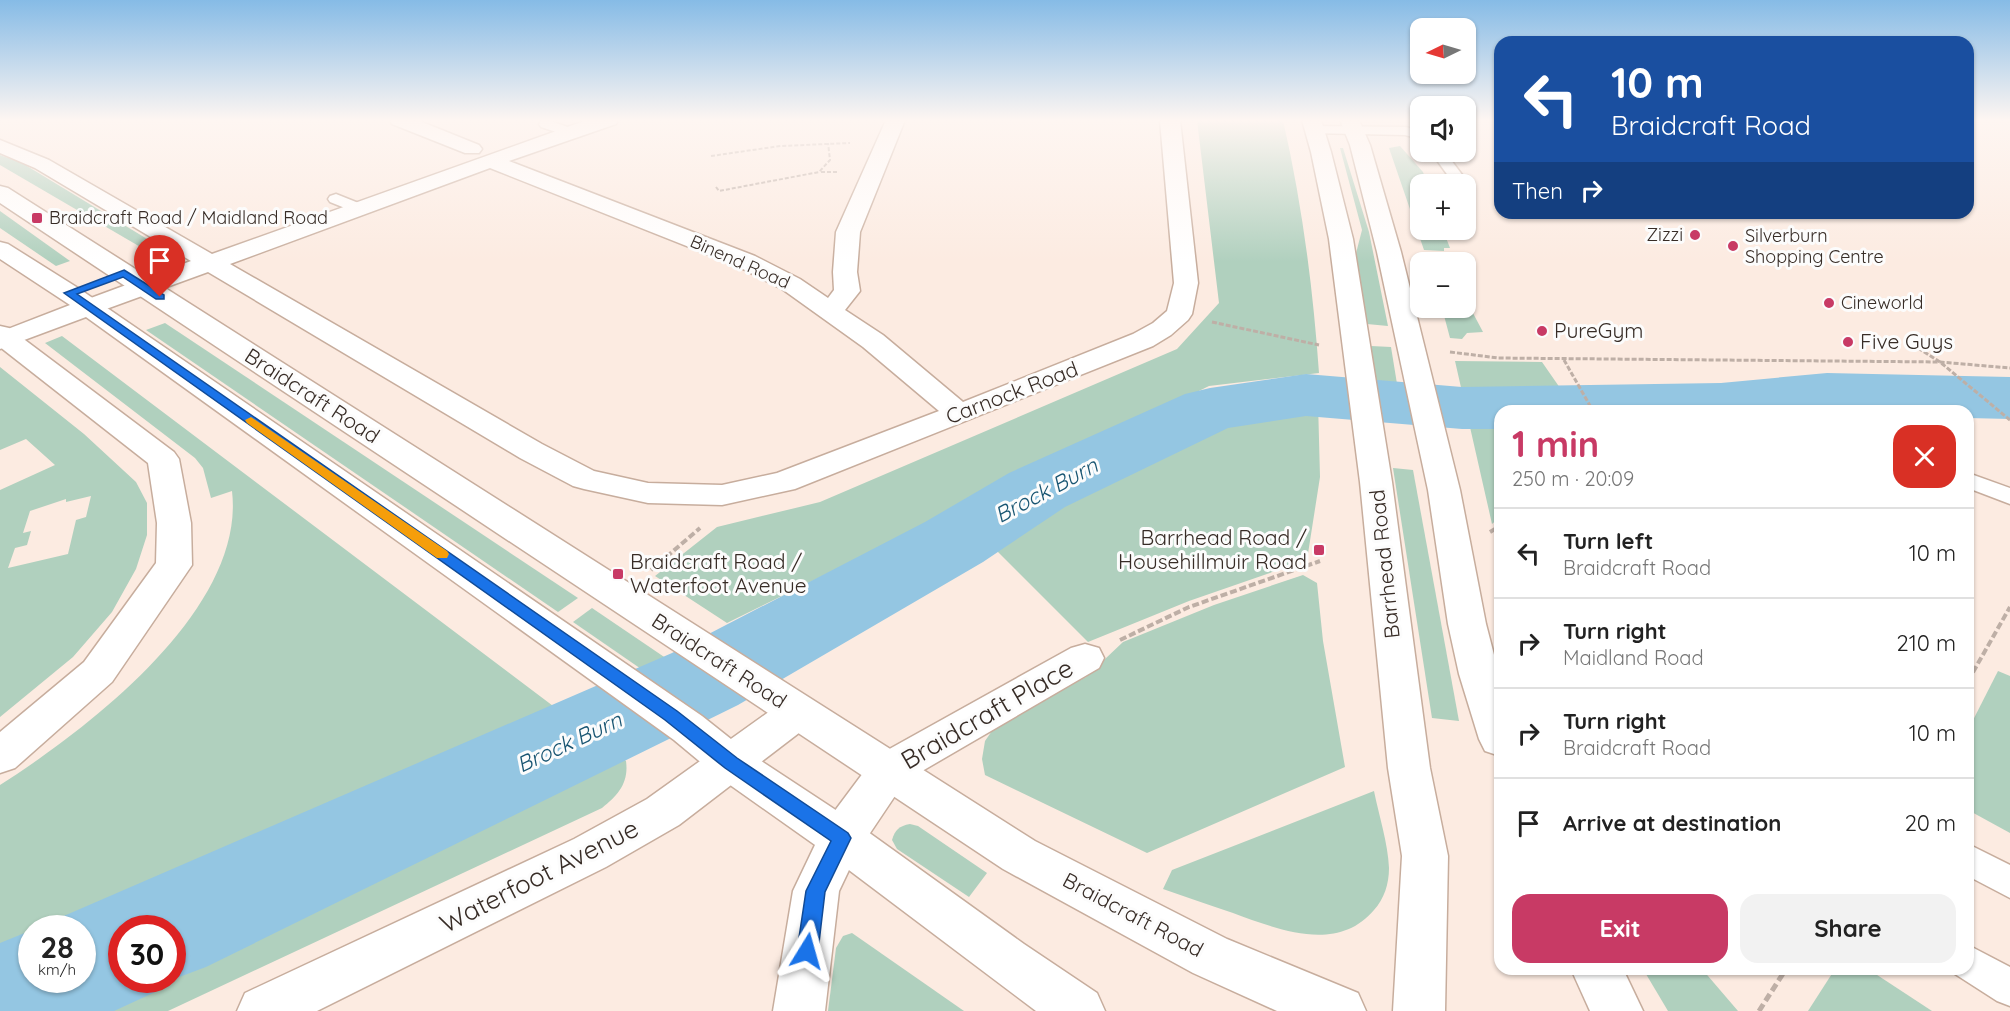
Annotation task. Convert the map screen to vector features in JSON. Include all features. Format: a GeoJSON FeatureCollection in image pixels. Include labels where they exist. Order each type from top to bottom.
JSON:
{"type":"FeatureCollection","features":[{"type":"Feature","properties":{"kind":"street"},"geometry":{"type":"LineString","coordinates":[[47,167],[200,257]]}},
{"type":"Feature","properties":{"kind":"street"},"geometry":{"type":"LineString","coordinates":[[200,257],[336,198],[440,167]]}},
{"type":"Feature","properties":{"kind":"street"},"geometry":{"type":"LineString","coordinates":[[0,756],[98,672],[174,564],[174,523],[163,459],[2,333],[79,300],[200,257],[360,209],[454,167]]}},
{"type":"Feature","properties":{"kind":"street","name":"Binend Road"},"geometry":{"type":"LineString","coordinates":[[511,167],[746,261],[791,284],[832,310],[927,384],[960,414]]}},
{"type":"Feature","properties":{"kind":"street"},"geometry":{"type":"LineString","coordinates":[[832,310],[847,291],[845,272],[848,232],[876,167]]}},
{"type":"Feature","properties":{"kind":"street"},"geometry":{"type":"LineString","coordinates":[[1175,167],[1186,283],[1179,314]]}},
{"type":"Feature","properties":{"kind":"street","name":"Barrhead Road"},"geometry":{"type":"LineString","coordinates":[[1323,167],[1341,239],[1358,352],[1376,482],[1408,756],[1425,856],[1419,1011]]}},
{"type":"Feature","properties":{"kind":"street"},"geometry":{"type":"LineString","coordinates":[[1366,167],[1389,252],[1444,490],[1467,624],[1479,674],[1494,720]]}},
{"type":"Feature","properties":{"kind":"street","name":"Braidcraft Road"},"geometry":{"type":"LineString","coordinates":[[0,193],[665,626],[890,769],[1019,855],[1209,956],[1318,1004],[1340,1011]]}},
{"type":"Feature","properties":{"kind":"street"},"geometry":{"type":"LineString","coordinates":[[0,249],[79,300],[587,656],[688,728],[731,763],[841,838],[1007,962],[1079,1011]]}},
{"type":"Feature","properties":{"kind":"street","name":"Carnock Road"},"geometry":{"type":"LineString","coordinates":[[200,257],[531,451],[584,478],[648,493],[722,495],[784,482],[1143,340],[1162,329],[1179,314]]}},
{"type":"Feature","properties":{"kind":"street","name":"Braidcraft Place"},"geometry":{"type":"LineString","coordinates":[[890,769],[1085,658]]}},
{"type":"Feature","properties":{"kind":"street","name":"Waterfoot Avenue"},"geometry":{"type":"LineString","coordinates":[[263,1011],[590,853],[663,812],[798,712]]}},
{"type":"Feature","properties":{"kind":"street"},"geometry":{"type":"LineString","coordinates":[[799,1011],[816,891],[841,838],[890,769]]}},
{"type":"Feature","properties":{"kind":"street"},"geometry":{"type":"LineString","coordinates":[[1599,975],[1617,1011]]}},
{"type":"Feature","properties":{"kind":"lane"},"geometry":{"type":"LineString","coordinates":[[336,198],[360,209]]}},
{"type":"Feature","properties":{"kind":"lane"},"geometry":{"type":"LineString","coordinates":[[1974,482],[2010,496]]}},
{"type":"Feature","properties":{"kind":"lane"},"geometry":{"type":"LineString","coordinates":[[1974,862],[2010,883]]}},
{"type":"Feature","properties":{"kind":"lane"},"geometry":{"type":"LineString","coordinates":[[1974,967],[2010,988]]}},
{"type":"Feature","properties":{"kind":"path"},"geometry":{"type":"LineString","coordinates":[[716,187],[719,191],[819,172],[823,167]]}},
{"type":"Feature","properties":{"kind":"path"},"geometry":{"type":"LineString","coordinates":[[1179,314],[1321,346],[1358,352]]}},
{"type":"Feature","properties":{"kind":"path"},"geometry":{"type":"LineString","coordinates":[[1918,348],[1940,362],[2010,420]]}},
{"type":"Feature","properties":{"kind":"path"},"geometry":{"type":"LineString","coordinates":[[1447,351],[1498,358],[1940,362],[2010,368]]}},
{"type":"Feature","properties":{"kind":"path"},"geometry":{"type":"LineString","coordinates":[[1564,359],[1590,405]]}},
{"type":"Feature","properties":{"kind":"path"},"geometry":{"type":"LineString","coordinates":[[646,575],[707,522]]}},
{"type":"Feature","properties":{"kind":"path"},"geometry":{"type":"LineString","coordinates":[[1085,658],[1189,607],[1320,561]]}},
{"type":"Feature","properties":{"kind":"path"},"geometry":{"type":"LineString","coordinates":[[1974,670],[2010,606]]}},
{"type":"Feature","properties":{"kind":"path"},"geometry":{"type":"LineString","coordinates":[[1759,1011],[1782,975]]}},
{"type":"Feature","properties":{"kind":"green space"},"geometry":{"type":"Polygon","coordinates":[[[4,167],[29,167],[162,248],[149,252],[4,167]]]}},
{"type":"Feature","properties":{"kind":"green space"},"geometry":{"type":"Polygon","coordinates":[[[1203,167],[1293,167],[1306,246],[1319,373],[1209,386],[727,623],[655,576],[717,527],[820,502],[1177,349],[1219,303],[1203,167]]]}},
{"type":"Feature","properties":{"kind":"green space"},"geometry":{"type":"Polygon","coordinates":[[[1345,167],[1349,167],[1369,232],[1388,326],[1367,324],[1354,261],[1362,230],[1345,167]]]}},
{"type":"Feature","properties":{"kind":"green space"},"geometry":{"type":"Polygon","coordinates":[[[1396,167],[1419,167],[1424,174],[1410,174],[1410,209],[1396,167]]]}},
{"type":"Feature","properties":{"kind":"green space"},"geometry":{"type":"Polygon","coordinates":[[[0,211],[70,261],[56,266],[0,228],[0,211]]]}},
{"type":"Feature","properties":{"kind":"green space"},"geometry":{"type":"Polygon","coordinates":[[[1421,240],[1447,240],[1450,248],[1444,248],[1444,251],[1424,250],[1421,240]]]}},
{"type":"Feature","properties":{"kind":"green space"},"geometry":{"type":"Polygon","coordinates":[[[1445,318],[1476,318],[1483,332],[1467,333],[1462,339],[1450,338],[1445,318]]]}},
{"type":"Feature","properties":{"kind":"green space"},"geometry":{"type":"Polygon","coordinates":[[[165,323],[578,598],[558,612],[146,330],[165,323]]]}},
{"type":"Feature","properties":{"kind":"green space"},"geometry":{"type":"Polygon","coordinates":[[[62,336],[626,761],[624,782],[613,798],[602,808],[168,1011],[0,1011],[0,785],[75,732],[116,698],[154,661],[188,621],[214,579],[230,535],[232,491],[211,498],[203,468],[195,458],[45,343],[62,336]]]}},
{"type":"Feature","properties":{"kind":"green space"},"geometry":{"type":"Polygon","coordinates":[[[1371,346],[1391,347],[1398,390],[1377,388],[1371,346]]]}},
{"type":"Feature","properties":{"kind":"green space"},"geometry":{"type":"Polygon","coordinates":[[[1455,361],[1542,362],[1572,405],[1494,405],[1494,522],[1492,524],[1455,361]]]}},
{"type":"Feature","properties":{"kind":"green space"},"geometry":{"type":"Polygon","coordinates":[[[0,367],[84,434],[136,482],[147,503],[147,535],[136,569],[112,612],[73,657],[0,717],[0,490],[55,465],[26,439],[0,450],[0,367]],[[91,496],[66,502],[66,499],[30,511],[23,533],[31,531],[27,545],[15,548],[8,568],[68,554],[76,520],[86,517],[91,496]]]}},
{"type":"Feature","properties":{"kind":"green space"},"geometry":{"type":"Polygon","coordinates":[[[1318,402],[1320,477],[1307,560],[1189,601],[1088,642],[983,537],[1041,498],[1089,476],[1194,421],[1212,415],[1318,402]]]}},
{"type":"Feature","properties":{"kind":"green space"},"geometry":{"type":"Polygon","coordinates":[[[1393,468],[1413,470],[1459,721],[1432,718],[1393,468]]]}},
{"type":"Feature","properties":{"kind":"green space"},"geometry":{"type":"Polygon","coordinates":[[[1303,575],[1317,583],[1323,641],[1345,767],[1147,853],[985,775],[982,759],[985,741],[996,725],[1086,677],[1123,642],[1214,605],[1303,575]]]}},
{"type":"Feature","properties":{"kind":"green space"},"geometry":{"type":"Polygon","coordinates":[[[592,608],[679,667],[660,682],[573,622],[592,608]]]}},
{"type":"Feature","properties":{"kind":"green space"},"geometry":{"type":"Polygon","coordinates":[[[1998,671],[2010,676],[2010,833],[1974,813],[1974,718],[1998,671]]]}},
{"type":"Feature","properties":{"kind":"green space"},"geometry":{"type":"Polygon","coordinates":[[[1374,791],[1388,859],[1387,885],[1381,901],[1374,910],[1359,923],[1343,931],[1325,935],[1287,931],[1163,889],[1172,870],[1374,791]]]}},
{"type":"Feature","properties":{"kind":"green space"},"geometry":{"type":"Polygon","coordinates":[[[910,824],[918,826],[987,873],[969,897],[897,849],[892,840],[895,834],[900,827],[910,824]]]}},
{"type":"Feature","properties":{"kind":"green space"},"geometry":{"type":"Polygon","coordinates":[[[852,933],[964,1011],[828,1011],[836,948],[843,936],[852,933]]]}},
{"type":"Feature","properties":{"kind":"green space"},"geometry":{"type":"Polygon","coordinates":[[[1647,975],[1707,975],[1738,1011],[1668,1011],[1647,975]]]}},
{"type":"Feature","properties":{"kind":"green space"},"geometry":{"type":"Polygon","coordinates":[[[1831,975],[1877,975],[1932,1011],[1808,1011],[1831,975]]]}},
{"type":"Feature","properties":{"kind":"waterway","name":"Brock Burn"},"geometry":{"type":"LineString","coordinates":[[1656,405],[1721,404],[1827,394],[2010,398]]}},
{"type":"Feature","properties":{"kind":"waterway","name":"Brock Burn"},"geometry":{"type":"LineString","coordinates":[[186,918],[705,679],[954,542],[1037,490],[1210,409],[1306,395],[1462,408],[1494,408]]}},
{"type":"Feature","properties":{"kind":"waterway","name":"Brock Burn"},"geometry":{"type":"LineString","coordinates":[[96,960],[108,954]]}},
{"type":"Feature","properties":{"kind":"waterway","name":"Brock Burn"},"geometry":{"type":"LineString","coordinates":[[0,1004],[25,993]]}},
{"type":"Feature","properties":{"kind":"slow traffic"},"geometry":{"type":"LineString","coordinates":[[251,420],[442,554]]}},
{"type":"Feature","properties":{"kind":"place","name":"Braidcraft Road / Maidland Road"},"geometry":{"type":"Point","coordinates":[37,218]}},
{"type":"Feature","properties":{"kind":"place","name":"Zizzi"},"geometry":{"type":"Point","coordinates":[1695,235]}},
{"type":"Feature","properties":{"kind":"place","name":"Silverburn Shopping Centre"},"geometry":{"type":"Point","coordinates":[1733,246]}},
{"type":"Feature","properties":{"kind":"place","name":"Cineworld"},"geometry":{"type":"Point","coordinates":[1829,303]}},
{"type":"Feature","properties":{"kind":"place","name":"PureGym"},"geometry":{"type":"Point","coordinates":[1542,331]}},
{"type":"Feature","properties":{"kind":"place","name":"Five Guys"},"geometry":{"type":"Point","coordinates":[1848,342]}},
{"type":"Feature","properties":{"kind":"place","name":"Barrhead Road / Househillmuir Road"},"geometry":{"type":"Point","coordinates":[1319,550]}},
{"type":"Feature","properties":{"kind":"place","name":"Braidcraft Road / Waterfoot Avenue"},"geometry":{"type":"Point","coordinates":[618,574]}},
{"type":"Feature","properties":{"kind":"route"},"geometry":{"type":"LineString","coordinates":[[160,297],[124,273],[69,293],[488,586],[688,728],[731,763],[841,838],[816,891],[807,951]]}}]}
